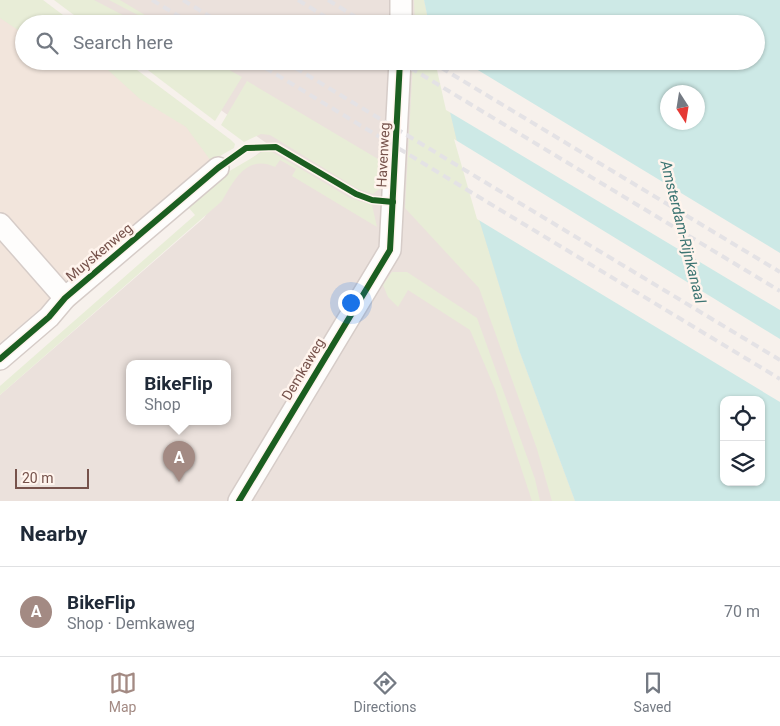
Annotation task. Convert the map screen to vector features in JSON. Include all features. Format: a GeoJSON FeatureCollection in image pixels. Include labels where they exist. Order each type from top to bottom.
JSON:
{"type":"FeatureCollection","features":[{"type":"Feature","properties":{"kind":"street"},"geometry":{"type":"LineString","coordinates":[[401,0],[401,15]]}},
{"type":"Feature","properties":{"kind":"street","name":"Havenweg"},"geometry":{"type":"LineString","coordinates":[[390,250],[400,70]]}},
{"type":"Feature","properties":{"kind":"street","name":"Muyskenweg"},"geometry":{"type":"LineString","coordinates":[[0,360],[49,317],[65,298],[218,168]]}},
{"type":"Feature","properties":{"kind":"street"},"geometry":{"type":"LineString","coordinates":[[0,224],[65,298]]}},
{"type":"Feature","properties":{"kind":"street","name":"Demkaweg"},"geometry":{"type":"LineString","coordinates":[[239,501],[390,250]]}},
{"type":"Feature","properties":{"kind":"shaded area"},"geometry":{"type":"Polygon","coordinates":[[[68,0],[424,0],[427,15],[89,15],[68,0]]]}},
{"type":"Feature","properties":{"kind":"shaded area"},"geometry":{"type":"Polygon","coordinates":[[[0,8],[15,18],[15,70],[121,70],[226,151],[0,343],[0,8]]]}},
{"type":"Feature","properties":{"kind":"shaded area"},"geometry":{"type":"Polygon","coordinates":[[[165,70],[440,70],[464,167],[519,350],[575,501],[0,501],[0,395],[204,218],[229,176],[269,145],[165,70]]]}},
{"type":"Feature","properties":{"kind":"green space"},"geometry":{"type":"Polygon","coordinates":[[[0,0],[43,0],[63,15],[15,15],[15,28],[0,18],[0,0]]]}},
{"type":"Feature","properties":{"kind":"green space"},"geometry":{"type":"Polygon","coordinates":[[[54,0],[94,0],[123,15],[74,15],[54,0]]]}},
{"type":"Feature","properties":{"kind":"green space"},"geometry":{"type":"Polygon","coordinates":[[[109,0],[120,0],[145,15],[138,15],[109,0]]]}},
{"type":"Feature","properties":{"kind":"green space"},"geometry":{"type":"Polygon","coordinates":[[[414,0],[424,0],[427,15],[415,15],[414,0]]]}},
{"type":"Feature","properties":{"kind":"green space"},"geometry":{"type":"Polygon","coordinates":[[[108,70],[137,70],[231,140],[235,144],[234,148],[211,161],[186,127],[140,99],[108,70]]]}},
{"type":"Feature","properties":{"kind":"green space"},"geometry":{"type":"Polygon","coordinates":[[[148,70],[229,70],[242,77],[215,121],[148,70]]]}},
{"type":"Feature","properties":{"kind":"green space"},"geometry":{"type":"Polygon","coordinates":[[[413,70],[440,70],[463,166],[519,350],[575,501],[552,501],[537,449],[479,288],[405,208],[413,70]]]}},
{"type":"Feature","properties":{"kind":"green space"},"geometry":{"type":"Polygon","coordinates":[[[247,81],[383,162],[383,186],[373,194],[358,189],[270,135],[261,134],[244,142],[221,125],[247,81]]]}},
{"type":"Feature","properties":{"kind":"green space"},"geometry":{"type":"Polygon","coordinates":[[[267,149],[350,198],[372,205],[377,227],[292,176],[296,169],[280,160],[275,167],[257,164],[249,167],[242,171],[222,201],[0,395],[0,386],[195,215],[188,207],[221,176],[267,149]]]}},
{"type":"Feature","properties":{"kind":"green space"},"geometry":{"type":"Polygon","coordinates":[[[392,272],[407,272],[477,318],[535,479],[540,501],[532,501],[495,389],[470,330],[408,290],[398,307],[388,297],[383,285],[392,272]]]}},
{"type":"Feature","properties":{"kind":"water","name":"Amsterdam-Rijnkanaal"},"geometry":{"type":"Polygon","coordinates":[[[424,0],[780,0],[780,501],[575,501],[519,350],[463,167],[440,70],[765,70],[765,15],[427,15],[424,0]]]}},
{"type":"Feature","properties":{"kind":"pier"},"geometry":{"type":"Polygon","coordinates":[[[437,70],[478,70],[780,253],[780,310],[446,110],[437,70]]]}},
{"type":"Feature","properties":{"kind":"pier"},"geometry":{"type":"Polygon","coordinates":[[[454,139],[780,339],[780,402],[477,219],[454,139]]]}},
{"type":"Feature","properties":{"kind":"railway"},"geometry":{"type":"LineString","coordinates":[[152,0],[177,15]]}},
{"type":"Feature","properties":{"kind":"railway"},"geometry":{"type":"LineString","coordinates":[[183,0],[207,15]]}},
{"type":"Feature","properties":{"kind":"railway"},"geometry":{"type":"LineString","coordinates":[[298,0],[322,15]]}},
{"type":"Feature","properties":{"kind":"railway"},"geometry":{"type":"LineString","coordinates":[[328,0],[352,15]]}},
{"type":"Feature","properties":{"kind":"railway"},"geometry":{"type":"LineString","coordinates":[[269,70],[780,379]]}},
{"type":"Feature","properties":{"kind":"railway"},"geometry":{"type":"LineString","coordinates":[[299,70],[780,360]]}},
{"type":"Feature","properties":{"kind":"railway"},"geometry":{"type":"LineString","coordinates":[[414,70],[780,291]]}},
{"type":"Feature","properties":{"kind":"railway"},"geometry":{"type":"LineString","coordinates":[[445,70],[780,272]]}},
{"type":"Feature","properties":{"kind":"cycle path"},"geometry":{"type":"LineString","coordinates":[[239,501],[390,250],[400,70]]}},
{"type":"Feature","properties":{"kind":"cycle path"},"geometry":{"type":"LineString","coordinates":[[0,359],[49,317],[65,298],[218,168],[246,148],[276,147],[356,194],[372,200],[393,202]]}},
{"type":"Feature","properties":{"kind":"place","name":"BikeFlip"},"geometry":{"type":"Point","coordinates":[179,482]}}]}
